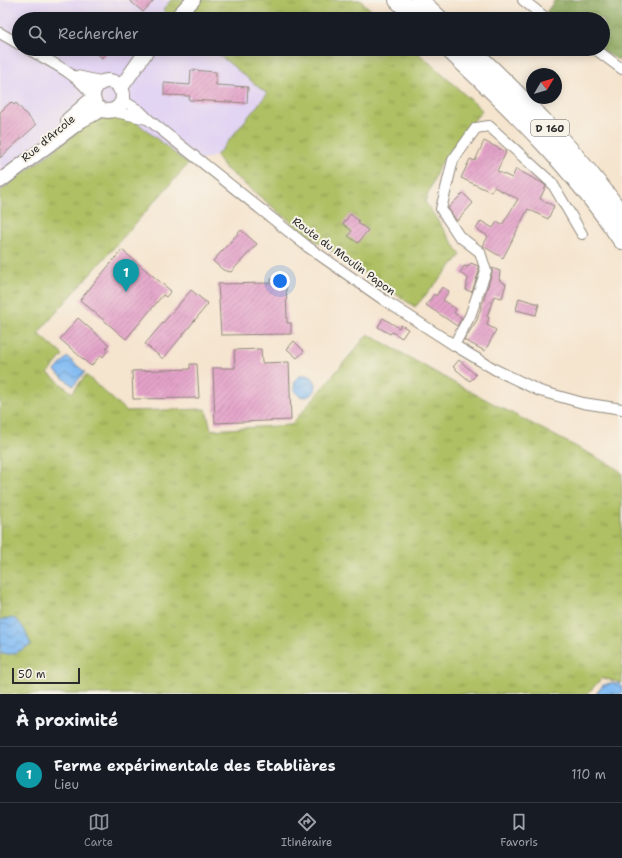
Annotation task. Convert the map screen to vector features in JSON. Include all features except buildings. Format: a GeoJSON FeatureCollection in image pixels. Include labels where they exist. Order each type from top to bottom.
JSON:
{"type":"FeatureCollection","features":[{"type":"Feature","properties":{"kind":"highway"},"geometry":{"type":"LineString","coordinates":[[398,0],[411,12]]}},
{"type":"Feature","properties":{"kind":"highway"},"geometry":{"type":"LineString","coordinates":[[419,0],[431,12]]}},
{"type":"Feature","properties":{"kind":"highway","name":"D 160"},"geometry":{"type":"LineString","coordinates":[[456,56],[547,145],[578,181],[622,240]]}},
{"type":"Feature","properties":{"kind":"highway","name":"D 160"},"geometry":{"type":"LineString","coordinates":[[477,56],[529,106],[565,144],[622,216]]}},
{"type":"Feature","properties":{"kind":"main road"},"geometry":{"type":"LineString","coordinates":[[181,12],[192,0]]}},
{"type":"Feature","properties":{"kind":"main road"},"geometry":{"type":"LineString","coordinates":[[114,88],[139,56]]}},
{"type":"Feature","properties":{"kind":"main road"},"geometry":{"type":"LineString","coordinates":[[114,88],[142,56]]}},
{"type":"Feature","properties":{"kind":"main road"},"geometry":{"type":"LineString","coordinates":[[96,87],[114,88],[120,105],[100,104],[96,87]]}},
{"type":"Feature","properties":{"kind":"main road","name":"Rue d'Arcole"},"geometry":{"type":"LineString","coordinates":[[2,180],[82,120],[100,104]]}},
{"type":"Feature","properties":{"kind":"street"},"geometry":{"type":"LineString","coordinates":[[523,0],[538,12]]}},
{"type":"Feature","properties":{"kind":"street"},"geometry":{"type":"LineString","coordinates":[[0,33],[12,40]]}},
{"type":"Feature","properties":{"kind":"street"},"geometry":{"type":"LineString","coordinates":[[40,56],[74,75],[83,83],[100,104]]}},
{"type":"Feature","properties":{"kind":"street"},"geometry":{"type":"LineString","coordinates":[[604,56],[622,69]]}},
{"type":"Feature","properties":{"kind":"street","name":"Route du Moulin Papon"},"geometry":{"type":"LineString","coordinates":[[74,75],[114,88],[149,120],[308,247],[384,300],[454,345],[496,370],[540,391],[583,403],[622,409]]}},
{"type":"Feature","properties":{"kind":"street","name":"Route du Moulin Papon"},"geometry":{"type":"LineString","coordinates":[[100,104],[149,120]]}},
{"type":"Feature","properties":{"kind":"street"},"geometry":{"type":"LineString","coordinates":[[454,345],[470,316],[486,271],[480,252],[459,236],[441,209],[453,160],[476,128],[489,126],[552,183],[582,234]]}},
{"type":"Feature","properties":{"kind":"shaded area"},"geometry":{"type":"Polygon","coordinates":[[[0,0],[171,0],[163,10],[165,12],[12,12],[12,56],[221,56],[268,94],[216,156],[188,164],[130,117],[95,119],[0,191],[0,0]]]}},
{"type":"Feature","properties":{"kind":"green space"},"geometry":{"type":"Polygon","coordinates":[[[171,0],[360,0],[373,12],[165,12],[163,10],[171,0]]]}},
{"type":"Feature","properties":{"kind":"green space"},"geometry":{"type":"Polygon","coordinates":[[[555,0],[622,0],[622,62],[610,55],[610,12],[547,12],[555,0]]]}},
{"type":"Feature","properties":{"kind":"green space"},"geometry":{"type":"Polygon","coordinates":[[[221,56],[422,56],[482,110],[439,166],[425,202],[461,255],[415,307],[302,231],[225,168],[216,156],[267,94],[221,56]]]}},
{"type":"Feature","properties":{"kind":"green space"},"geometry":{"type":"Polygon","coordinates":[[[130,117],[188,164],[38,333],[63,355],[48,373],[72,393],[86,375],[126,411],[206,409],[211,430],[291,425],[368,334],[456,384],[613,466],[622,473],[622,683],[602,678],[587,694],[0,694],[0,191],[95,119],[130,117]]]}},
{"type":"Feature","properties":{"kind":"water"},"geometry":{"type":"Polygon","coordinates":[[[67,357],[85,372],[73,386],[55,371],[67,357]]]}},
{"type":"Feature","properties":{"kind":"water"},"geometry":{"type":"Polygon","coordinates":[[[301,375],[309,375],[316,382],[316,390],[309,397],[301,397],[294,390],[294,382],[301,375]]]}},
{"type":"Feature","properties":{"kind":"water"},"geometry":{"type":"Polygon","coordinates":[[[10,618],[21,624],[31,645],[13,654],[0,654],[0,620],[10,618]]]}},
{"type":"Feature","properties":{"kind":"water"},"geometry":{"type":"Polygon","coordinates":[[[612,683],[620,684],[622,687],[622,694],[596,694],[603,685],[612,683]]]}},
{"type":"Feature","properties":{"kind":"place","name":"Ferme expérimentale des Etablières"},"geometry":{"type":"Point","coordinates":[126,292]}}]}
